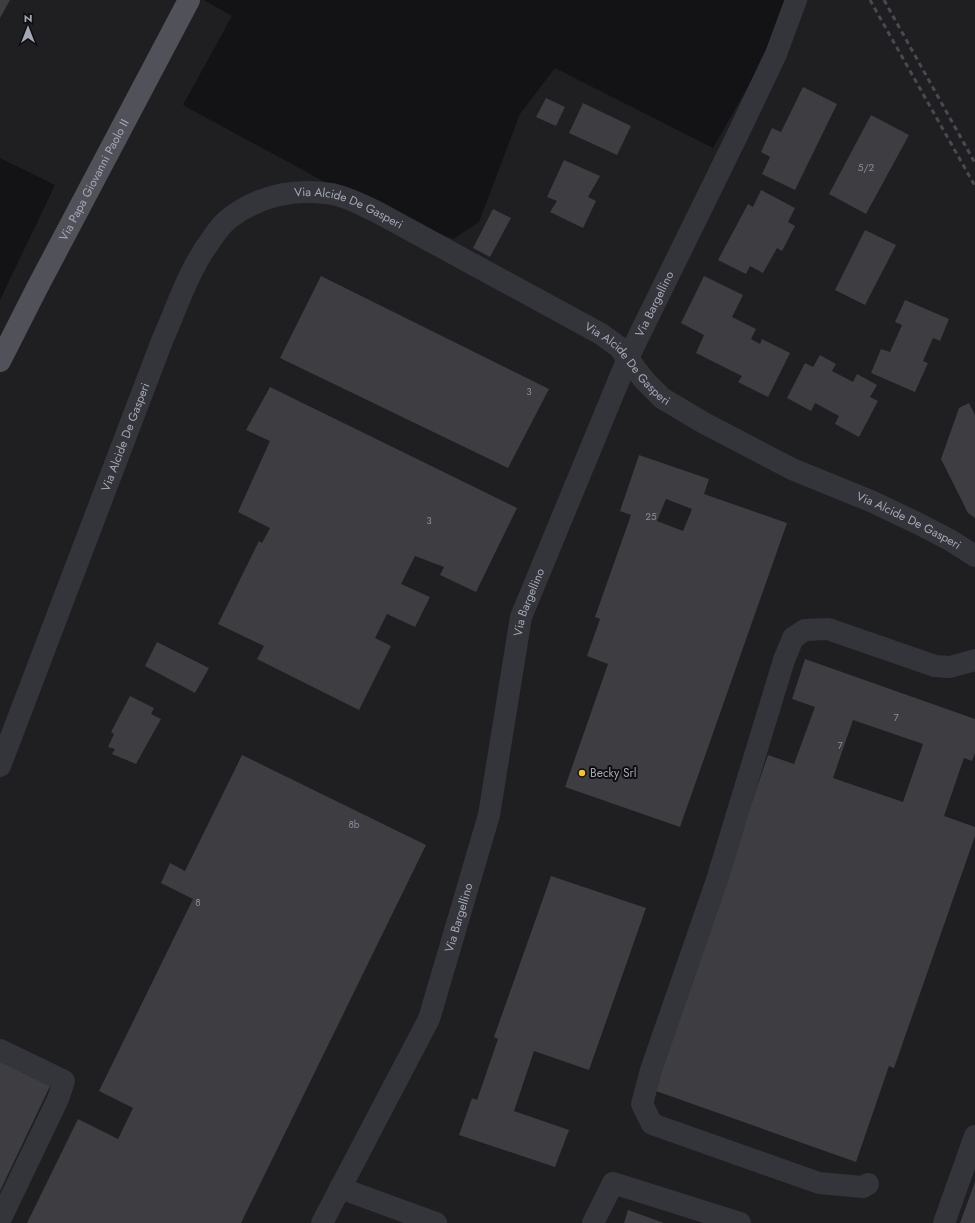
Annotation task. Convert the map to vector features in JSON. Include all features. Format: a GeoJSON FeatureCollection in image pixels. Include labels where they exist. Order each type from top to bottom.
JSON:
{"type":"FeatureCollection","features":[{"type":"Feature","properties":{"kind":"main road","name":"Via Papa Giovanni Paolo II"},"geometry":{"type":"LineString","coordinates":[[0,361],[189,0]]}},
{"type":"Feature","properties":{"kind":"street","name":"Via Bargellino"},"geometry":{"type":"LineString","coordinates":[[322,1223],[429,1019],[488,815],[521,617],[628,358],[773,61],[789,22],[796,0]]}},
{"type":"Feature","properties":{"kind":"street","name":"Via Alcide De Gasperi"},"geometry":{"type":"LineString","coordinates":[[0,766],[162,341],[192,272],[211,239],[230,218],[252,204],[278,194],[304,192],[332,194],[355,201],[601,334],[619,347],[644,380],[662,398],[704,423],[792,468],[873,502],[915,522],[950,540],[975,556]]}},
{"type":"Feature","properties":{"kind":"street"},"geometry":{"type":"LineString","coordinates":[[868,1184],[863,1187],[819,1183],[804,1178],[652,1124],[642,1104],[651,1070],[717,880],[784,660],[793,638],[805,630],[828,629],[935,666],[950,667],[975,660]]}},
{"type":"Feature","properties":{"kind":"street"},"geometry":{"type":"LineString","coordinates":[[0,1050],[64,1081],[58,1099],[0,1220]]}},
{"type":"Feature","properties":{"kind":"street"},"geometry":{"type":"LineString","coordinates":[[944,1223],[975,1136]]}},
{"type":"Feature","properties":{"kind":"street"},"geometry":{"type":"LineString","coordinates":[[593,1223],[613,1183],[740,1223]]}},
{"type":"Feature","properties":{"kind":"street"},"geometry":{"type":"LineString","coordinates":[[340,1188],[436,1223]]}},
{"type":"Feature","properties":{"kind":"shaded area"},"geometry":{"type":"Polygon","coordinates":[[[0,0],[204,0],[232,16],[183,105],[345,193],[453,239],[479,222],[520,114],[555,68],[713,148],[797,0],[975,0],[975,1223],[0,1223],[0,300],[55,185],[0,158],[0,0]]]}},
{"type":"Feature","properties":{"kind":"building"},"geometry":{"type":"Polygon","coordinates":[[[0,0],[10,0],[0,18],[0,0]]]}},
{"type":"Feature","properties":{"kind":"building"},"geometry":{"type":"Polygon","coordinates":[[[803,87],[837,104],[795,190],[762,174],[770,157],[761,152],[772,128],[781,132],[803,87]]]}},
{"type":"Feature","properties":{"kind":"building"},"geometry":{"type":"Polygon","coordinates":[[[546,98],[565,107],[556,126],[536,117],[546,98]]]}},
{"type":"Feature","properties":{"kind":"building"},"geometry":{"type":"Polygon","coordinates":[[[583,103],[631,126],[617,155],[569,133],[583,103]]]}},
{"type":"Feature","properties":{"kind":"building"},"geometry":{"type":"Polygon","coordinates":[[[871,115],[909,135],[866,214],[829,194],[871,115]]]}},
{"type":"Feature","properties":{"kind":"building"},"geometry":{"type":"Polygon","coordinates":[[[564,160],[600,176],[588,197],[596,201],[583,228],[550,212],[557,201],[547,197],[564,160]]]}},
{"type":"Feature","properties":{"kind":"building"},"geometry":{"type":"Polygon","coordinates":[[[761,190],[795,208],[788,222],[795,226],[782,251],[777,248],[763,273],[750,266],[746,274],[718,260],[748,204],[753,207],[761,190]]]}},
{"type":"Feature","properties":{"kind":"building"},"geometry":{"type":"Polygon","coordinates":[[[493,209],[511,218],[490,257],[473,248],[493,209]]]}},
{"type":"Feature","properties":{"kind":"building"},"geometry":{"type":"Polygon","coordinates":[[[865,230],[896,245],[865,305],[835,290],[865,230]]]}},
{"type":"Feature","properties":{"kind":"building"},"geometry":{"type":"Polygon","coordinates":[[[321,276],[549,389],[508,468],[280,358],[321,276]]]}},
{"type":"Feature","properties":{"kind":"building"},"geometry":{"type":"Polygon","coordinates":[[[704,276],[743,295],[732,317],[756,329],[751,339],[760,344],[762,339],[790,353],[768,397],[738,382],[742,376],[696,353],[704,335],[681,323],[704,276]]]}},
{"type":"Feature","properties":{"kind":"building"},"geometry":{"type":"Polygon","coordinates":[[[905,300],[949,319],[940,341],[933,338],[923,361],[928,363],[915,392],[871,373],[881,349],[890,352],[902,325],[895,322],[905,300]]]}},
{"type":"Feature","properties":{"kind":"building"},"geometry":{"type":"Polygon","coordinates":[[[820,355],[836,364],[832,371],[853,382],[857,374],[877,385],[870,397],[878,401],[859,437],[835,424],[839,416],[815,403],[811,411],[787,398],[805,363],[813,367],[820,355]]]}},
{"type":"Feature","properties":{"kind":"building"},"geometry":{"type":"Polygon","coordinates":[[[270,387],[517,508],[476,592],[440,575],[444,567],[415,556],[401,584],[430,597],[415,627],[387,614],[375,638],[391,646],[359,710],[257,659],[264,646],[218,624],[259,541],[262,543],[270,528],[238,512],[270,441],[246,430],[270,387]]]}},
{"type":"Feature","properties":{"kind":"building"},"geometry":{"type":"Polygon","coordinates":[[[969,403],[975,415],[975,518],[968,513],[941,459],[959,408],[969,403]]]}},
{"type":"Feature","properties":{"kind":"building"},"geometry":{"type":"Polygon","coordinates":[[[639,455],[709,479],[704,494],[787,523],[680,827],[565,787],[608,664],[587,656],[600,619],[595,617],[631,515],[620,511],[639,455]],[[666,499],[657,521],[683,531],[692,509],[666,499]]]}},
{"type":"Feature","properties":{"kind":"building"},"geometry":{"type":"Polygon","coordinates":[[[157,642],[209,668],[195,693],[145,666],[157,642]]]}},
{"type":"Feature","properties":{"kind":"building"},"geometry":{"type":"Polygon","coordinates":[[[805,659],[975,719],[975,753],[972,761],[964,758],[944,816],[975,827],[975,836],[894,1068],[889,1066],[856,1162],[653,1090],[768,755],[794,764],[815,707],[792,699],[805,659]],[[853,720],[833,778],[903,802],[923,744],[853,720]]]}},
{"type":"Feature","properties":{"kind":"building"},"geometry":{"type":"Polygon","coordinates":[[[130,696],[154,708],[151,714],[161,719],[136,764],[112,754],[115,749],[108,747],[114,734],[111,732],[130,696]]]}},
{"type":"Feature","properties":{"kind":"building"},"geometry":{"type":"Polygon","coordinates":[[[242,755],[426,845],[241,1223],[27,1223],[78,1119],[118,1139],[133,1108],[99,1091],[193,899],[161,883],[170,863],[185,871],[242,755]]]}},
{"type":"Feature","properties":{"kind":"building"},"geometry":{"type":"Polygon","coordinates":[[[551,876],[646,908],[589,1070],[534,1051],[514,1111],[569,1130],[555,1167],[459,1135],[472,1098],[477,1100],[498,1039],[494,1037],[551,876]]]}},
{"type":"Feature","properties":{"kind":"building"},"geometry":{"type":"Polygon","coordinates":[[[0,1057],[52,1082],[0,1191],[0,1057]]]}},
{"type":"Feature","properties":{"kind":"building"},"geometry":{"type":"Polygon","coordinates":[[[975,1182],[975,1223],[960,1223],[975,1182]]]}},
{"type":"Feature","properties":{"kind":"building"},"geometry":{"type":"Polygon","coordinates":[[[628,1210],[664,1223],[624,1223],[628,1210]]]}},
{"type":"Feature","properties":{"kind":"railway"},"geometry":{"type":"LineString","coordinates":[[870,0],[975,186]]}},
{"type":"Feature","properties":{"kind":"railway"},"geometry":{"type":"LineString","coordinates":[[884,0],[975,163]]}},
{"type":"Feature","properties":{"kind":"place","name":"Becky Srl"},"geometry":{"type":"Point","coordinates":[582,773]}}]}
